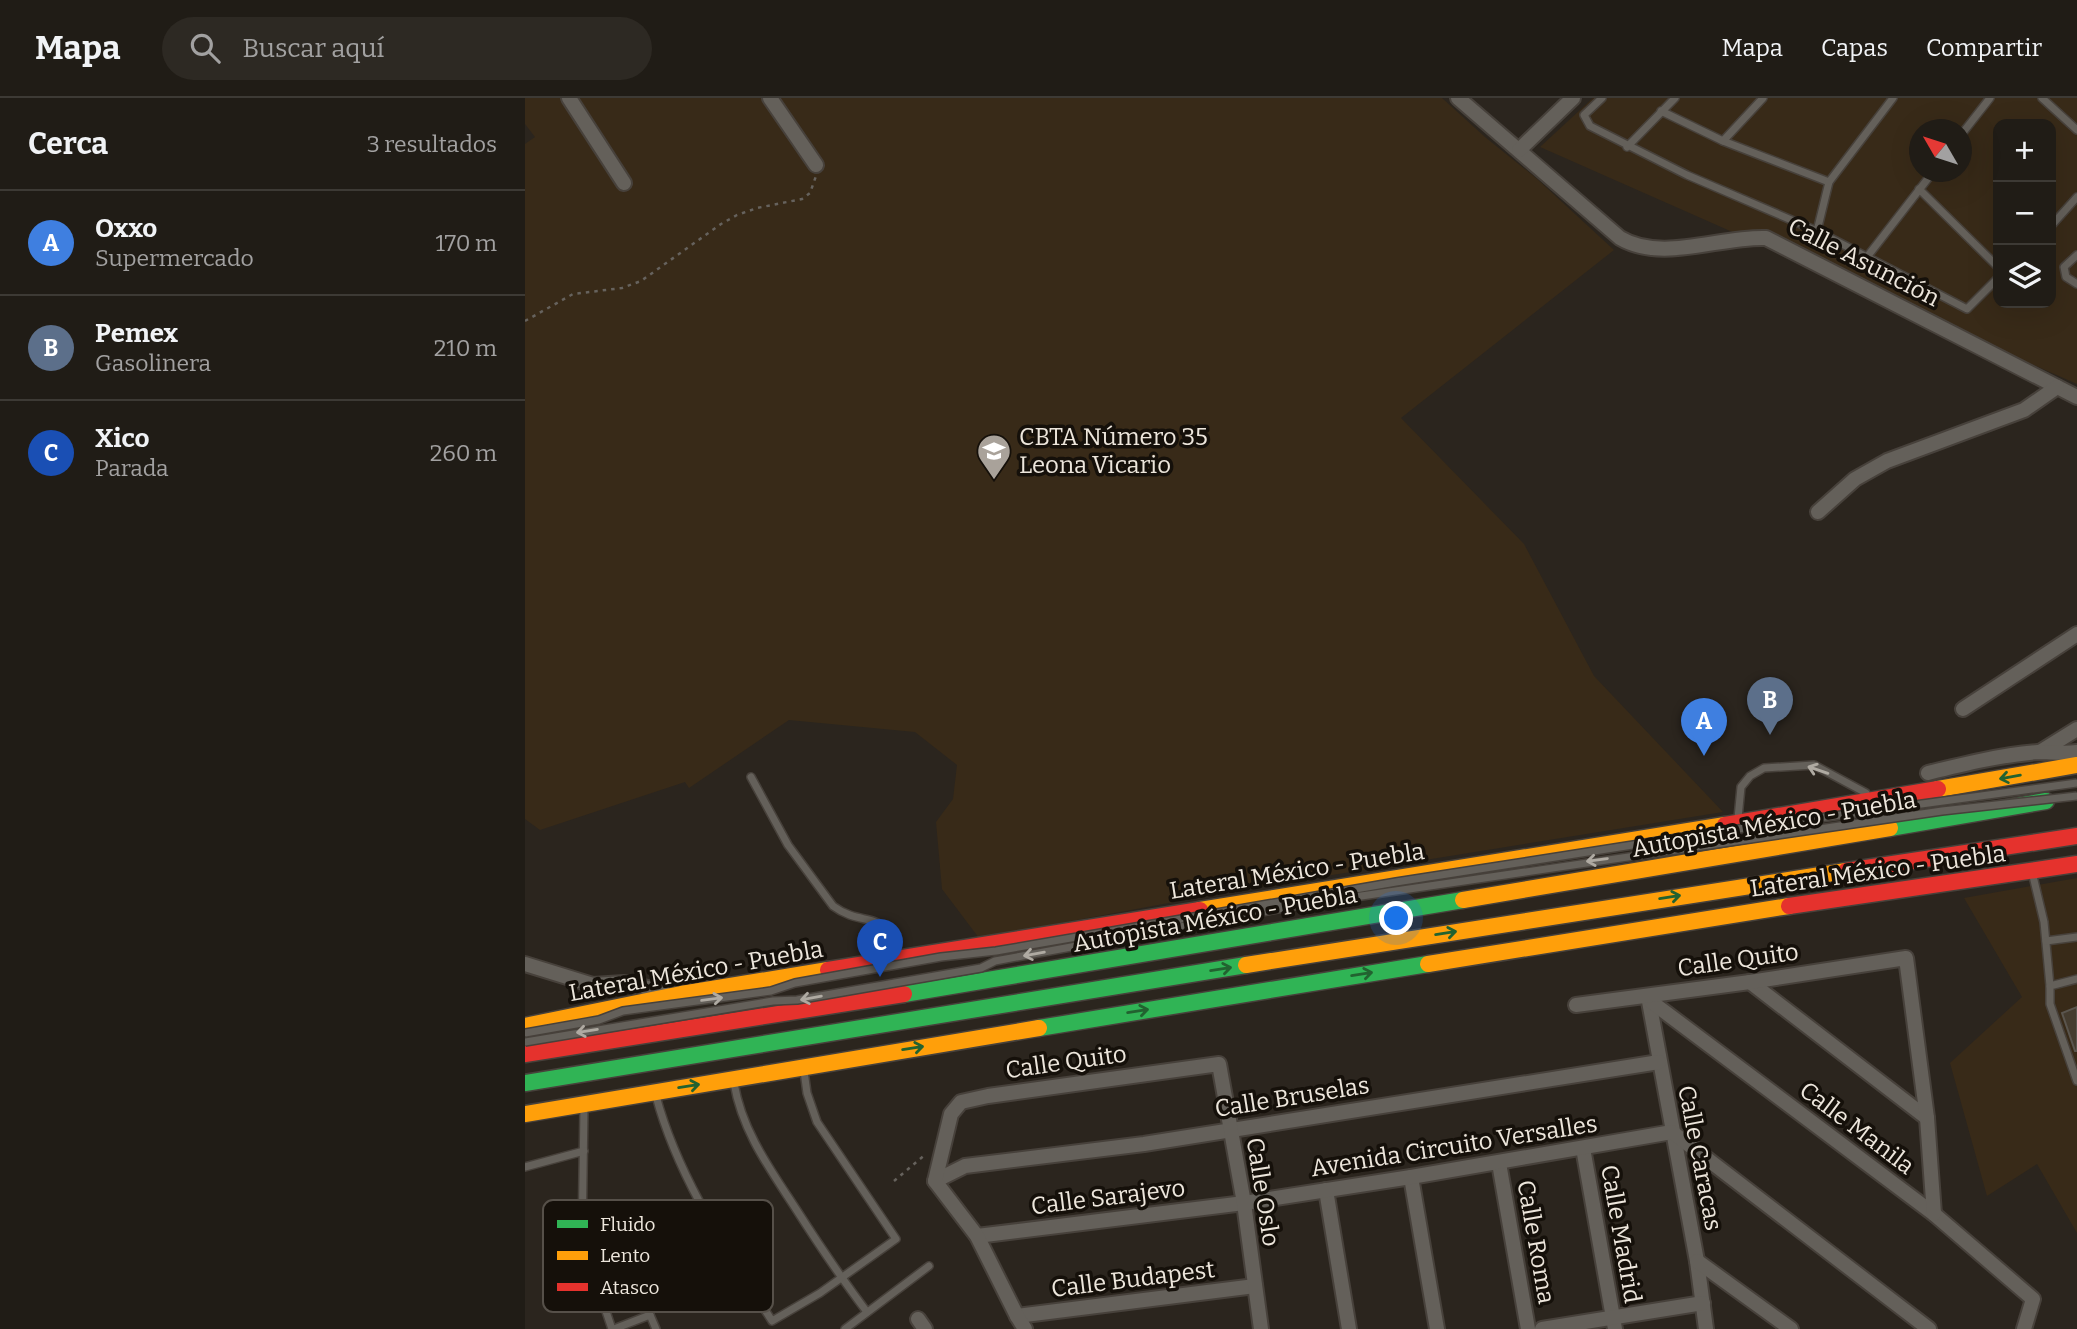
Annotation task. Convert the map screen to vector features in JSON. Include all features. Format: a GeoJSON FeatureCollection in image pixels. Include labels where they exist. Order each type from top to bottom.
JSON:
{"type":"FeatureCollection","features":[{"type":"Feature","properties":{"kind":"highway","name":"Lateral México - Puebla"},"geometry":{"type":"LineString","coordinates":[[525,1026],[681,994],[1879,800],[2077,765]]}},
{"type":"Feature","properties":{"kind":"highway","name":"Autopista México - Puebla"},"geometry":{"type":"LineString","coordinates":[[525,1054],[1020,975],[2077,796]]}},
{"type":"Feature","properties":{"kind":"highway","name":"Autopista México - Puebla"},"geometry":{"type":"LineString","coordinates":[[525,1083],[1324,952],[2077,836]]}},
{"type":"Feature","properties":{"kind":"highway","name":"Lateral México - Puebla"},"geometry":{"type":"LineString","coordinates":[[525,1114],[1794,905],[2077,864]]}},
{"type":"Feature","properties":{"kind":"highway"},"geometry":{"type":"LineString","coordinates":[[1020,975],[1290,895]]}},
{"type":"Feature","properties":{"kind":"street"},"geometry":{"type":"LineString","coordinates":[[569,98],[624,183]]}},
{"type":"Feature","properties":{"kind":"street"},"geometry":{"type":"LineString","coordinates":[[770,98],[816,165]]}},
{"type":"Feature","properties":{"kind":"street","name":"Calle Asunción"},"geometry":{"type":"LineString","coordinates":[[1458,98],[1620,238],[1632,245],[1647,249],[1697,246],[1746,237],[1766,238],[2077,397]]}},
{"type":"Feature","properties":{"kind":"street"},"geometry":{"type":"LineString","coordinates":[[1519,150],[1573,98]]}},
{"type":"Feature","properties":{"kind":"street"},"geometry":{"type":"LineString","coordinates":[[1818,512],[1855,479],[1887,461],[2024,410],[2057,387]]}},
{"type":"Feature","properties":{"kind":"street"},"geometry":{"type":"LineString","coordinates":[[1963,709],[2077,634]]}},
{"type":"Feature","properties":{"kind":"street"},"geometry":{"type":"LineString","coordinates":[[2040,752],[2077,729]]}},
{"type":"Feature","properties":{"kind":"street"},"geometry":{"type":"LineString","coordinates":[[1928,773],[1979,761],[2040,752],[2077,752]]}},
{"type":"Feature","properties":{"kind":"street","name":"Calle Quito"},"geometry":{"type":"LineString","coordinates":[[1576,1005],[1648,998],[1906,958],[1927,1118]]}},
{"type":"Feature","properties":{"kind":"street"},"geometry":{"type":"LineString","coordinates":[[525,964],[593,985],[624,983],[681,994]]}},
{"type":"Feature","properties":{"kind":"street"},"geometry":{"type":"LineString","coordinates":[[1749,982],[1927,1118],[1934,1214]]}},
{"type":"Feature","properties":{"kind":"street","name":"Calle Caracas"},"geometry":{"type":"LineString","coordinates":[[1648,998],[1697,1261],[1706,1329]]}},
{"type":"Feature","properties":{"kind":"street","name":"Calle Manila"},"geometry":{"type":"LineString","coordinates":[[1648,998],[1934,1214],[2033,1299],[2024,1329]]}},
{"type":"Feature","properties":{"kind":"street","name":"Calle Bruselas"},"geometry":{"type":"LineString","coordinates":[[935,1181],[965,1166],[1144,1144],[1659,1062]]}},
{"type":"Feature","properties":{"kind":"street","name":"Calle Quito"},"geometry":{"type":"LineString","coordinates":[[945,1139],[951,1114],[961,1102],[1219,1064]]}},
{"type":"Feature","properties":{"kind":"street","name":"Calle Oslo"},"geometry":{"type":"LineString","coordinates":[[1219,1064],[1244,1203],[1261,1329]]}},
{"type":"Feature","properties":{"kind":"street"},"geometry":{"type":"LineString","coordinates":[[1672,1132],[1927,1328]]}},
{"type":"Feature","properties":{"kind":"street","name":"Avenida Circuito Versalles"},"geometry":{"type":"LineString","coordinates":[[1244,1203],[1499,1163],[1672,1132]]}},
{"type":"Feature","properties":{"kind":"street"},"geometry":{"type":"LineString","coordinates":[[945,1139],[935,1181],[978,1236],[1025,1329]]}},
{"type":"Feature","properties":{"kind":"street","name":"Calle Madrid"},"geometry":{"type":"LineString","coordinates":[[1583,1148],[1614,1323]]}},
{"type":"Feature","properties":{"kind":"street","name":"Calle Roma"},"geometry":{"type":"LineString","coordinates":[[1499,1163],[1528,1329]]}},
{"type":"Feature","properties":{"kind":"street"},"geometry":{"type":"LineString","coordinates":[[1411,1177],[1437,1329]]}},
{"type":"Feature","properties":{"kind":"street"},"geometry":{"type":"LineString","coordinates":[[1326,1190],[1349,1329]]}},
{"type":"Feature","properties":{"kind":"street","name":"Calle Sarajevo"},"geometry":{"type":"LineString","coordinates":[[978,1236],[1244,1203]]}},
{"type":"Feature","properties":{"kind":"street"},"geometry":{"type":"LineString","coordinates":[[1697,1261],[1791,1329]]}},
{"type":"Feature","properties":{"kind":"street","name":"Calle Budapest"},"geometry":{"type":"LineString","coordinates":[[1017,1316],[1255,1286]]}},
{"type":"Feature","properties":{"kind":"street"},"geometry":{"type":"LineString","coordinates":[[1542,1329],[1614,1323],[1703,1303]]}},
{"type":"Feature","properties":{"kind":"lane"},"geometry":{"type":"LineString","coordinates":[[1602,98],[1584,116],[1590,126],[1627,147],[1817,231],[1967,309],[1993,283]]}},
{"type":"Feature","properties":{"kind":"lane"},"geometry":{"type":"LineString","coordinates":[[1627,147],[1675,98]]}},
{"type":"Feature","properties":{"kind":"lane"},"geometry":{"type":"LineString","coordinates":[[1723,141],[1763,98]]}},
{"type":"Feature","properties":{"kind":"lane"},"geometry":{"type":"LineString","coordinates":[[1817,231],[1829,182],[1893,98]]}},
{"type":"Feature","properties":{"kind":"lane"},"geometry":{"type":"LineString","coordinates":[[1972,122],[1990,98]]}},
{"type":"Feature","properties":{"kind":"lane"},"geometry":{"type":"LineString","coordinates":[[2042,98],[2077,130]]}},
{"type":"Feature","properties":{"kind":"lane"},"geometry":{"type":"LineString","coordinates":[[1661,111],[1723,141],[1829,182]]}},
{"type":"Feature","properties":{"kind":"lane"},"geometry":{"type":"LineString","coordinates":[[1867,257],[1925,182]]}},
{"type":"Feature","properties":{"kind":"lane"},"geometry":{"type":"LineString","coordinates":[[1919,190],[1993,262]]}},
{"type":"Feature","properties":{"kind":"lane"},"geometry":{"type":"LineString","coordinates":[[2056,220],[2077,197]]}},
{"type":"Feature","properties":{"kind":"lane"},"geometry":{"type":"LineString","coordinates":[[2077,255],[2064,267],[2066,277],[2077,284]]}},
{"type":"Feature","properties":{"kind":"lane"},"geometry":{"type":"LineString","coordinates":[[1737,823],[1741,787],[1750,776],[1764,768],[1814,765],[1879,800]]}},
{"type":"Feature","properties":{"kind":"lane"},"geometry":{"type":"LineString","coordinates":[[751,777],[788,845],[833,906],[842,913],[880,923],[893,935],[898,959]]}},
{"type":"Feature","properties":{"kind":"lane"},"geometry":{"type":"LineString","coordinates":[[525,1033],[599,1020],[623,1011],[771,991],[795,983],[941,957],[996,951],[1396,882],[1716,832],[2077,783]]}},
{"type":"Feature","properties":{"kind":"lane"},"geometry":{"type":"LineString","coordinates":[[525,1041],[773,1001],[810,998],[981,968],[995,961],[1300,905],[1942,811],[2077,796]]}},
{"type":"Feature","properties":{"kind":"lane"},"geometry":{"type":"LineString","coordinates":[[2032,872],[2044,922],[2050,1004],[2077,1081]]}},
{"type":"Feature","properties":{"kind":"lane"},"geometry":{"type":"LineString","coordinates":[[2046,941],[2077,937]]}},
{"type":"Feature","properties":{"kind":"lane"},"geometry":{"type":"LineString","coordinates":[[2050,986],[2077,979]]}},
{"type":"Feature","properties":{"kind":"lane"},"geometry":{"type":"LineString","coordinates":[[766,1312],[772,1321],[841,1278],[896,1239],[817,1122],[807,1093],[804,1066]]}},
{"type":"Feature","properties":{"kind":"lane"},"geometry":{"type":"LineString","coordinates":[[733,1079],[737,1102],[756,1148],[841,1278],[867,1312]]}},
{"type":"Feature","properties":{"kind":"lane"},"geometry":{"type":"LineString","coordinates":[[655,1092],[661,1116],[699,1200]]}},
{"type":"Feature","properties":{"kind":"lane"},"geometry":{"type":"LineString","coordinates":[[582,1200],[584,1104]]}},
{"type":"Feature","properties":{"kind":"lane"},"geometry":{"type":"LineString","coordinates":[[525,1167],[583,1151]]}},
{"type":"Feature","properties":{"kind":"lane"},"geometry":{"type":"LineString","coordinates":[[845,1329],[929,1266]]}},
{"type":"Feature","properties":{"kind":"lane"},"geometry":{"type":"LineString","coordinates":[[607,1312],[613,1329],[650,1315]]}},
{"type":"Feature","properties":{"kind":"lane"},"geometry":{"type":"LineString","coordinates":[[649,1312],[656,1329]]}},
{"type":"Feature","properties":{"kind":"path"},"geometry":{"type":"LineString","coordinates":[[525,321],[573,294],[622,288],[641,281],[737,215],[802,199],[814,186],[816,165]]}},
{"type":"Feature","properties":{"kind":"path"},"geometry":{"type":"LineString","coordinates":[[894,1181],[945,1139]]}},
{"type":"Feature","properties":{"kind":"shaded area","name":"CBTA Número 35 Leona Vicario"},"geometry":{"type":"Polygon","coordinates":[[[525,98],[1442,98],[1536,178],[1614,250],[1401,418],[1524,544],[1594,676],[1723,812],[1239,890],[979,938],[942,889],[936,822],[953,799],[957,765],[915,732],[789,720],[689,788],[685,782],[540,830],[525,819],[525,144],[535,137],[525,124],[525,98]]]}},
{"type":"Feature","properties":{"kind":"shaded area"},"geometry":{"type":"Polygon","coordinates":[[[1593,98],[2077,98],[2077,384],[1540,147],[1593,98]]]}},
{"type":"Feature","properties":{"kind":"shaded area"},"geometry":{"type":"Polygon","coordinates":[[[2077,878],[2077,1233],[2037,1164],[1987,1196],[1950,1063],[2022,997],[1964,898],[2077,878]]]}},
{"type":"Feature","properties":{"kind":"building"},"geometry":{"type":"Polygon","coordinates":[[[2077,1007],[2077,1051],[2075,1051],[2062,1013],[2077,1007]]]}},
{"type":"Feature","properties":{"kind":"traffic: fast"},"geometry":{"type":"LineString","coordinates":[[1890,828],[2046,801]]}},
{"type":"Feature","properties":{"kind":"traffic: fast"},"geometry":{"type":"LineString","coordinates":[[904,994],[1463,900]]}},
{"type":"Feature","properties":{"kind":"traffic: fast"},"geometry":{"type":"LineString","coordinates":[[1039,1028],[1428,964]]}},
{"type":"Feature","properties":{"kind":"traffic: fast"},"geometry":{"type":"LineString","coordinates":[[525,1083],[1246,965]]}},
{"type":"Feature","properties":{"kind":"traffic: slow"},"geometry":{"type":"LineString","coordinates":[[1938,789],[2077,765]]}},
{"type":"Feature","properties":{"kind":"traffic: slow"},"geometry":{"type":"LineString","coordinates":[[1200,910],[1725,825]]}},
{"type":"Feature","properties":{"kind":"traffic: slow"},"geometry":{"type":"LineString","coordinates":[[1463,900],[1890,828]]}},
{"type":"Feature","properties":{"kind":"traffic: slow"},"geometry":{"type":"LineString","coordinates":[[1246,965],[1846,871]]}},
{"type":"Feature","properties":{"kind":"traffic: slow"},"geometry":{"type":"LineString","coordinates":[[1428,964],[1789,906]]}},
{"type":"Feature","properties":{"kind":"traffic: slow"},"geometry":{"type":"LineString","coordinates":[[525,1026],[681,994],[828,970]]}},
{"type":"Feature","properties":{"kind":"traffic: slow"},"geometry":{"type":"LineString","coordinates":[[525,1114],[1039,1028]]}},
{"type":"Feature","properties":{"kind":"traffic: jam"},"geometry":{"type":"LineString","coordinates":[[1725,825],[1938,789]]}},
{"type":"Feature","properties":{"kind":"traffic: jam"},"geometry":{"type":"LineString","coordinates":[[1846,871],[2077,836]]}},
{"type":"Feature","properties":{"kind":"traffic: jam"},"geometry":{"type":"LineString","coordinates":[[1789,906],[2077,864]]}},
{"type":"Feature","properties":{"kind":"traffic: jam"},"geometry":{"type":"LineString","coordinates":[[828,970],[1200,910]]}},
{"type":"Feature","properties":{"kind":"traffic: jam"},"geometry":{"type":"LineString","coordinates":[[525,1054],[904,994]]}},
{"type":"Feature","properties":{"kind":"place","name":"CBTA Número 35 Leona Vicario"},"geometry":{"type":"Point","coordinates":[994,481]}},
{"type":"Feature","properties":{"kind":"place","name":"Pemex"},"geometry":{"type":"Point","coordinates":[1770,735]}},
{"type":"Feature","properties":{"kind":"place","name":"Oxxo"},"geometry":{"type":"Point","coordinates":[1704,756]}},
{"type":"Feature","properties":{"kind":"place","name":"Xico"},"geometry":{"type":"Point","coordinates":[880,977]}}]}
